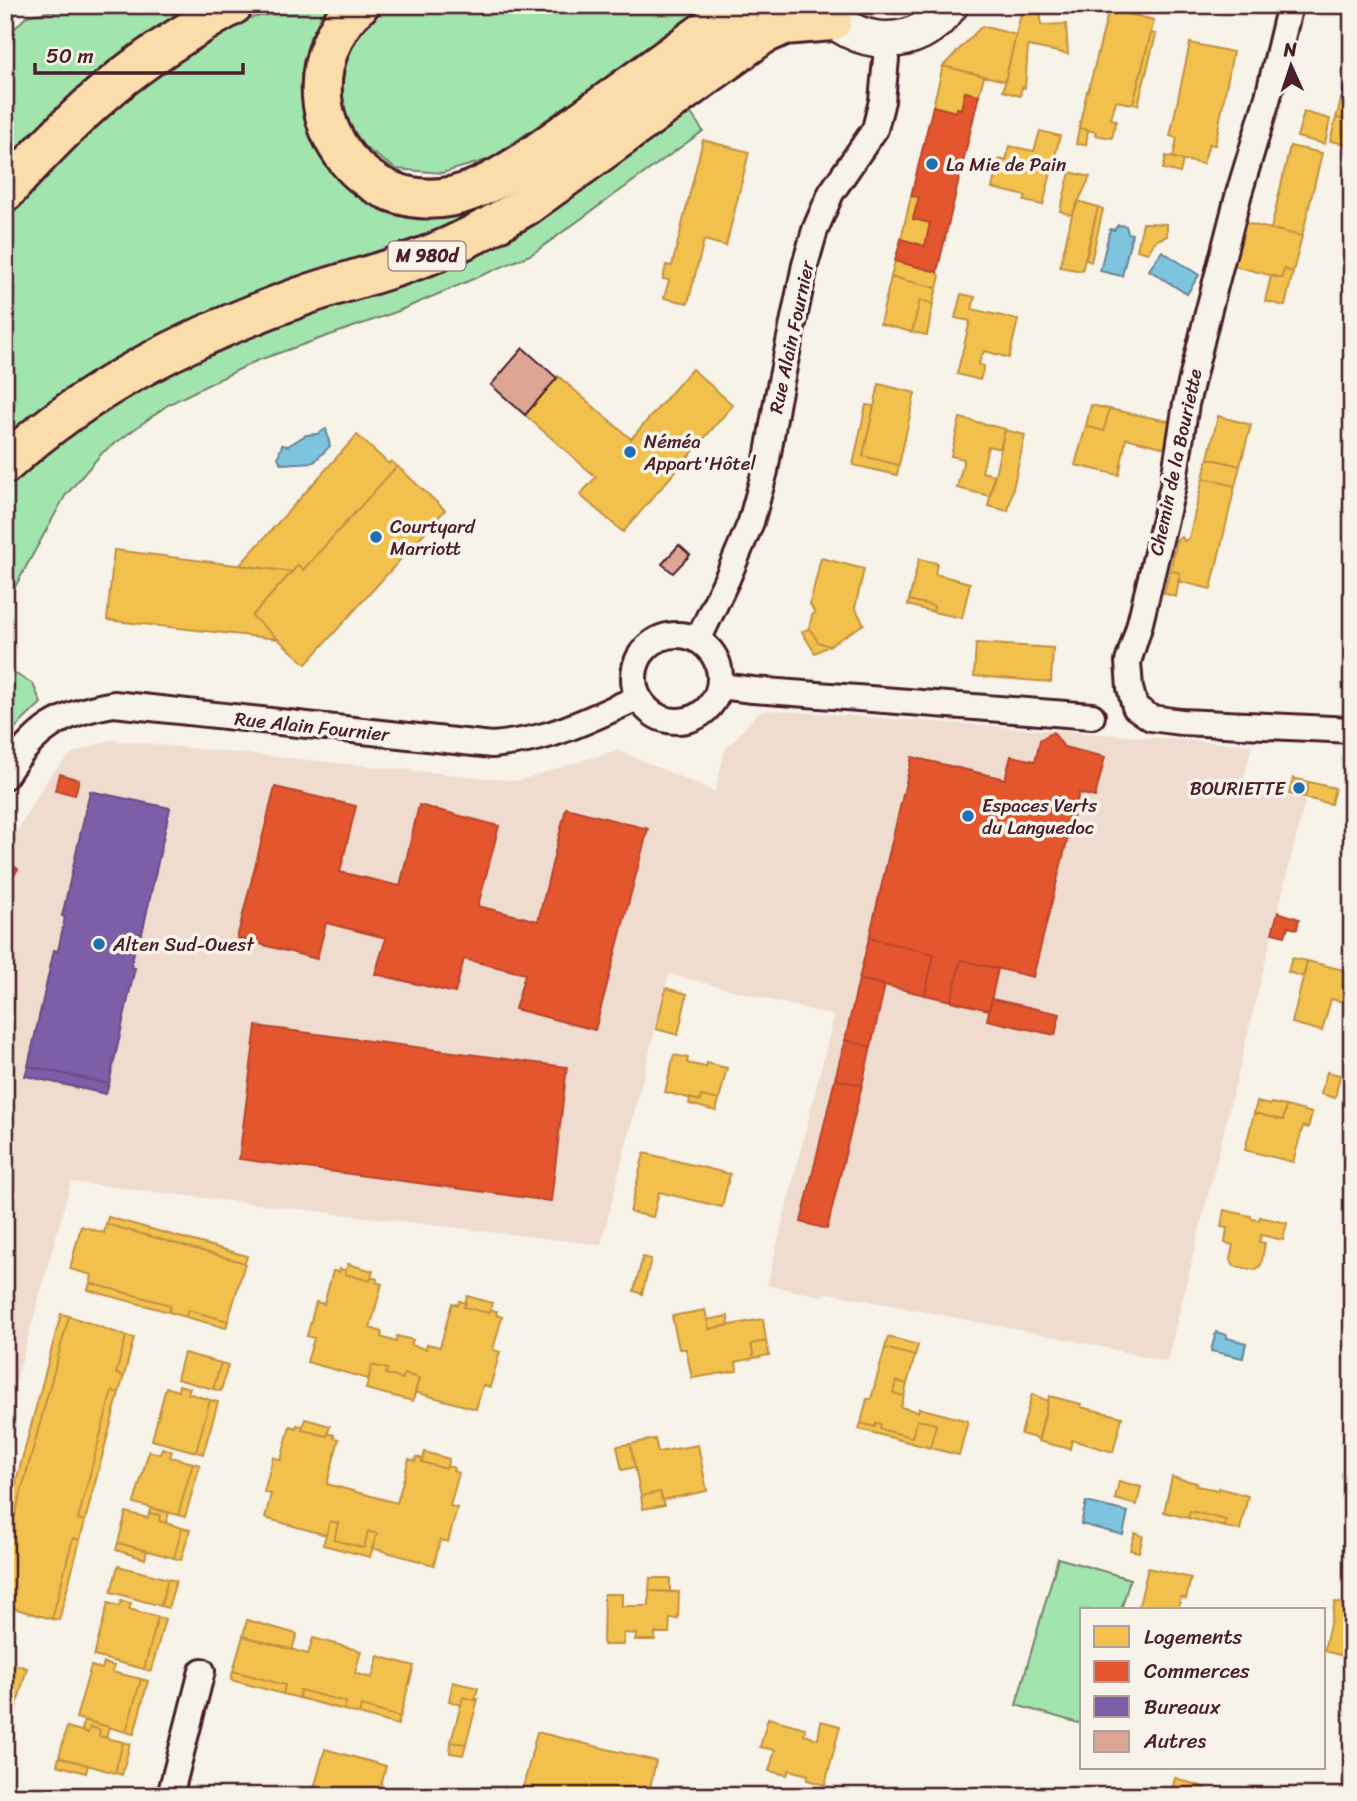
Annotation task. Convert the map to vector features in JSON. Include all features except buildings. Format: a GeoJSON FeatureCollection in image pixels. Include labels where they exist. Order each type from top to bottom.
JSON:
{"type":"FeatureCollection","features":[{"type":"Feature","properties":{"kind":"highway"},"geometry":{"type":"LineString","coordinates":[[5,192],[45,148],[114,84],[172,42],[233,5]]}},
{"type":"Feature","properties":{"kind":"highway"},"geometry":{"type":"LineString","coordinates":[[359,5],[352,10],[334,37],[323,68],[321,99],[329,131],[346,159],[370,181],[402,194],[432,198],[453,196],[471,190],[526,162],[741,5]]}},
{"type":"Feature","properties":{"kind":"highway","name":"M 980d"},"geometry":{"type":"LineString","coordinates":[[5,464],[65,416],[106,388],[168,352],[235,321],[407,263],[489,228],[527,205],[762,35],[784,25],[825,13]]}},
{"type":"Feature","properties":{"kind":"street"},"geometry":{"type":"LineString","coordinates":[[825,13],[844,29],[858,35],[886,40],[926,28],[950,5]]}},
{"type":"Feature","properties":{"kind":"street","name":"Chemin de la Bouriette"},"geometry":{"type":"LineString","coordinates":[[1290,5],[1189,391],[1173,486],[1128,662],[1130,688],[1136,707],[1151,718],[1181,722],[1352,730]]}},
{"type":"Feature","properties":{"kind":"street","name":"Rue Alain Fournier"},"geometry":{"type":"LineString","coordinates":[[698,640],[751,522],[765,471],[805,265],[815,230],[831,193],[875,129],[882,101],[886,40]]}},
{"type":"Feature","properties":{"kind":"street"},"geometry":{"type":"LineString","coordinates":[[673,635],[686,636],[706,646],[718,664],[720,685],[714,700],[704,712],[675,722],[660,718],[647,710],[638,698],[634,669],[640,655],[650,644],[673,635]]}},
{"type":"Feature","properties":{"kind":"street"},"geometry":{"type":"LineString","coordinates":[[720,685],[753,690],[1092,716]]}},
{"type":"Feature","properties":{"kind":"street","name":"Rue Alain Fournier"},"geometry":{"type":"LineString","coordinates":[[5,776],[38,734],[64,718],[88,709],[114,704],[492,745],[551,734],[638,698]]}},
{"type":"Feature","properties":{"kind":"street"},"geometry":{"type":"LineString","coordinates":[[170,1796],[202,1671]]}},
{"type":"Feature","properties":{"kind":"shaded area"},"geometry":{"type":"Polygon","coordinates":[[[771,710],[1252,745],[1242,786],[1305,801],[1167,1362],[1071,1340],[828,1293],[820,1296],[767,1285],[834,1016],[669,974],[601,1245],[71,1182],[5,1421],[5,851],[50,775],[73,753],[111,740],[517,781],[617,750],[715,792],[725,750],[758,713],[771,710]]]}},
{"type":"Feature","properties":{"kind":"green space"},"geometry":{"type":"Polygon","coordinates":[[[83,5],[200,5],[5,170],[5,38],[27,16],[83,5]]]}},
{"type":"Feature","properties":{"kind":"green space"},"geometry":{"type":"Polygon","coordinates":[[[294,5],[331,5],[310,37],[301,75],[304,117],[322,159],[350,190],[394,213],[436,217],[486,204],[487,210],[5,444],[5,222],[31,189],[115,105],[168,65],[239,20],[288,11],[294,5]]]}},
{"type":"Feature","properties":{"kind":"green space"},"geometry":{"type":"Polygon","coordinates":[[[391,5],[707,5],[490,159],[442,173],[396,169],[364,147],[344,114],[342,72],[355,39],[377,15],[391,5]]]}},
{"type":"Feature","properties":{"kind":"green space"},"geometry":{"type":"Polygon","coordinates":[[[688,109],[703,131],[532,254],[396,312],[256,361],[169,404],[102,453],[65,496],[5,605],[5,485],[87,421],[172,370],[688,109]]]}},
{"type":"Feature","properties":{"kind":"green space"},"geometry":{"type":"Polygon","coordinates":[[[5,668],[33,684],[41,703],[5,738],[5,668]]]}},
{"type":"Feature","properties":{"kind":"green space"},"geometry":{"type":"Polygon","coordinates":[[[1058,1558],[1130,1579],[1122,1608],[1080,1608],[1080,1723],[1016,1705],[1058,1558]]]}},
{"type":"Feature","properties":{"kind":"water"},"geometry":{"type":"Polygon","coordinates":[[[1118,225],[1126,226],[1128,233],[1132,234],[1122,276],[1100,271],[1110,229],[1114,230],[1118,225]]]}},
{"type":"Feature","properties":{"kind":"water"},"geometry":{"type":"Polygon","coordinates":[[[1162,251],[1199,275],[1187,294],[1149,270],[1162,251]]]}},
{"type":"Feature","properties":{"kind":"water"},"geometry":{"type":"Polygon","coordinates":[[[326,429],[330,446],[314,462],[281,464],[278,457],[282,445],[288,446],[306,435],[317,434],[326,429]]]}},
{"type":"Feature","properties":{"kind":"water"},"geometry":{"type":"Polygon","coordinates":[[[1216,1332],[1246,1343],[1243,1358],[1211,1351],[1216,1332]]]}},
{"type":"Feature","properties":{"kind":"water"},"geometry":{"type":"Polygon","coordinates":[[[1086,1502],[1128,1512],[1123,1535],[1081,1524],[1086,1502]]]}},
{"type":"Feature","properties":{"kind":"place","name":"La Mie de Pain"},"geometry":{"type":"Point","coordinates":[932,164]}},
{"type":"Feature","properties":{"kind":"place","name":"Néméa Appart'Hôtel"},"geometry":{"type":"Point","coordinates":[630,452]}},
{"type":"Feature","properties":{"kind":"place","name":"Courtyard Marriott"},"geometry":{"type":"Point","coordinates":[376,537]}},
{"type":"Feature","properties":{"kind":"place","name":"BOURIETTE"},"geometry":{"type":"Point","coordinates":[1299,788]}},
{"type":"Feature","properties":{"kind":"place","name":"Espaces Verts du Languedoc"},"geometry":{"type":"Point","coordinates":[968,816]}},
{"type":"Feature","properties":{"kind":"place","name":"Alten Sud-Ouest"},"geometry":{"type":"Point","coordinates":[99,944]}}]}
